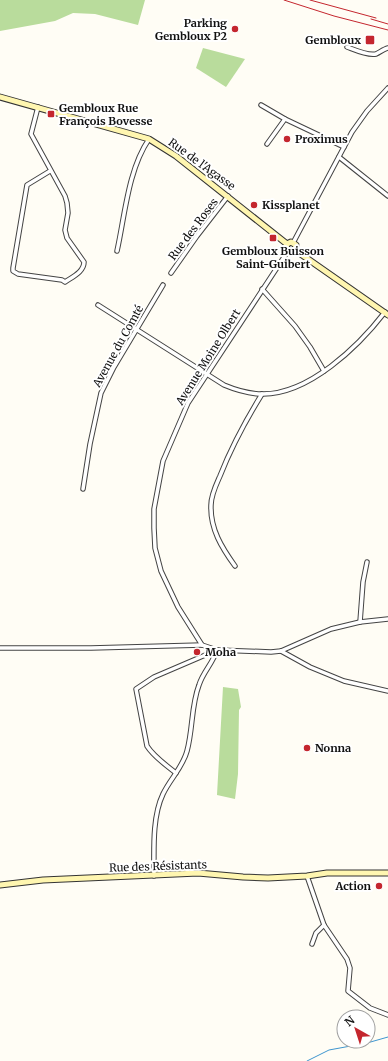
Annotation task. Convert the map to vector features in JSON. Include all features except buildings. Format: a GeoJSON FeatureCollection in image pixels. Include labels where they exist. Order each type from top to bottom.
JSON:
{"type":"FeatureCollection","features":[{"type":"Feature","properties":{"kind":"street"},"geometry":{"type":"LineString","coordinates":[[347,47],[372,55],[388,48]]}},
{"type":"Feature","properties":{"kind":"street"},"geometry":{"type":"LineString","coordinates":[[293,243],[339,157],[362,118],[388,88]]}},
{"type":"Feature","properties":{"kind":"street","name":"Rue de l'Agasse"},"geometry":{"type":"LineString","coordinates":[[0,97],[149,139],[176,156],[287,244]]}},
{"type":"Feature","properties":{"kind":"street"},"geometry":{"type":"LineString","coordinates":[[261,105],[285,119],[344,148]]}},
{"type":"Feature","properties":{"kind":"street"},"geometry":{"type":"LineString","coordinates":[[38,107],[30,134],[65,196],[68,213],[65,230],[67,238],[84,262],[84,266],[81,271],[65,282],[62,280],[18,274],[12,268],[27,185],[50,171]]}},
{"type":"Feature","properties":{"kind":"street"},"geometry":{"type":"LineString","coordinates":[[267,144],[285,119]]}},
{"type":"Feature","properties":{"kind":"street"},"geometry":{"type":"LineString","coordinates":[[117,251],[131,180],[143,148],[149,139]]}},
{"type":"Feature","properties":{"kind":"street"},"geometry":{"type":"LineString","coordinates":[[339,157],[388,196]]}},
{"type":"Feature","properties":{"kind":"street","name":"Rue des Roses"},"geometry":{"type":"LineString","coordinates":[[171,273],[228,196]]}},
{"type":"Feature","properties":{"kind":"street"},"geometry":{"type":"LineString","coordinates":[[293,243],[289,242],[286,247],[288,251],[291,252],[295,250]]}},
{"type":"Feature","properties":{"kind":"street"},"geometry":{"type":"LineString","coordinates":[[293,243],[296,245],[295,250]]}},
{"type":"Feature","properties":{"kind":"street"},"geometry":{"type":"LineString","coordinates":[[98,305],[224,385],[262,394],[288,391],[304,384],[324,371],[360,341],[386,314],[295,250]]}},
{"type":"Feature","properties":{"kind":"street","name":"Avenue Moine Olbert"},"geometry":{"type":"LineString","coordinates":[[202,645],[178,607],[161,571],[156,548],[154,508],[163,461],[188,403],[288,251]]}},
{"type":"Feature","properties":{"kind":"street","name":"Avenue du Comté"},"geometry":{"type":"LineString","coordinates":[[83,489],[101,393],[106,380],[163,285]]}},
{"type":"Feature","properties":{"kind":"street"},"geometry":{"type":"LineString","coordinates":[[262,289],[295,326],[310,346],[324,371]]}},
{"type":"Feature","properties":{"kind":"street"},"geometry":{"type":"LineString","coordinates":[[236,566],[220,545],[215,532],[210,504],[225,464],[251,412],[262,394]]}},
{"type":"Feature","properties":{"kind":"street"},"geometry":{"type":"LineString","coordinates":[[360,622],[362,582],[367,562]]}},
{"type":"Feature","properties":{"kind":"street"},"geometry":{"type":"LineString","coordinates":[[0,648],[126,648],[202,645],[217,650],[271,652],[281,651],[330,629],[360,622],[388,619]]}},
{"type":"Feature","properties":{"kind":"street"},"geometry":{"type":"LineString","coordinates":[[176,773],[156,757],[147,746],[136,689],[154,677],[217,650]]}},
{"type":"Feature","properties":{"kind":"street"},"geometry":{"type":"LineString","coordinates":[[154,876],[155,831],[162,795],[186,756],[190,743],[193,714],[199,684],[215,659],[217,650]]}},
{"type":"Feature","properties":{"kind":"street"},"geometry":{"type":"LineString","coordinates":[[281,651],[310,667],[344,681],[388,691]]}},
{"type":"Feature","properties":{"kind":"street","name":"Rue des Résistants"},"geometry":{"type":"LineString","coordinates":[[0,885],[43,880],[198,873],[243,877],[307,876],[327,873],[388,873]]}},
{"type":"Feature","properties":{"kind":"street"},"geometry":{"type":"LineString","coordinates":[[307,876],[324,925],[347,958],[350,968],[348,991],[370,1008],[388,1015]]}},
{"type":"Feature","properties":{"kind":"street"},"geometry":{"type":"LineString","coordinates":[[312,944],[316,933],[324,925]]}},
{"type":"Feature","properties":{"kind":"green space"},"geometry":{"type":"Polygon","coordinates":[[[0,0],[145,0],[138,25],[95,14],[73,13],[55,21],[0,31],[0,0]]]}},
{"type":"Feature","properties":{"kind":"green space"},"geometry":{"type":"Polygon","coordinates":[[[203,48],[245,59],[226,87],[196,68],[203,48]]]}},
{"type":"Feature","properties":{"kind":"green space"},"geometry":{"type":"Polygon","coordinates":[[[223,687],[238,689],[241,707],[239,710],[238,774],[235,799],[217,795],[223,687]]]}},
{"type":"Feature","properties":{"kind":"waterway"},"geometry":{"type":"LineString","coordinates":[[307,1061],[329,1050],[367,1043],[388,1037]]}},
{"type":"Feature","properties":{"kind":"railway"},"geometry":{"type":"LineString","coordinates":[[284,0],[334,16],[388,30]]}},
{"type":"Feature","properties":{"kind":"railway"},"geometry":{"type":"LineString","coordinates":[[310,0],[376,18]]}},
{"type":"Feature","properties":{"kind":"railway"},"geometry":{"type":"LineString","coordinates":[[371,19],[388,24]]}},
{"type":"Feature","properties":{"kind":"place","name":"Parking Gembloux P2"},"geometry":{"type":"Point","coordinates":[235,29]}},
{"type":"Feature","properties":{"kind":"place","name":"Gembloux"},"geometry":{"type":"Point","coordinates":[370,40]}},
{"type":"Feature","properties":{"kind":"place","name":"Gembloux Rue François Bovesse"},"geometry":{"type":"Point","coordinates":[51,114]}},
{"type":"Feature","properties":{"kind":"place","name":"Proximus"},"geometry":{"type":"Point","coordinates":[287,139]}},
{"type":"Feature","properties":{"kind":"place","name":"Kissplanet"},"geometry":{"type":"Point","coordinates":[254,205]}},
{"type":"Feature","properties":{"kind":"place","name":"Gembloux Buisson Saint-Guibert"},"geometry":{"type":"Point","coordinates":[273,238]}},
{"type":"Feature","properties":{"kind":"place","name":"Moha"},"geometry":{"type":"Point","coordinates":[197,652]}},
{"type":"Feature","properties":{"kind":"place","name":"Nonna"},"geometry":{"type":"Point","coordinates":[307,748]}},
{"type":"Feature","properties":{"kind":"place","name":"Action"},"geometry":{"type":"Point","coordinates":[379,886]}}]}
